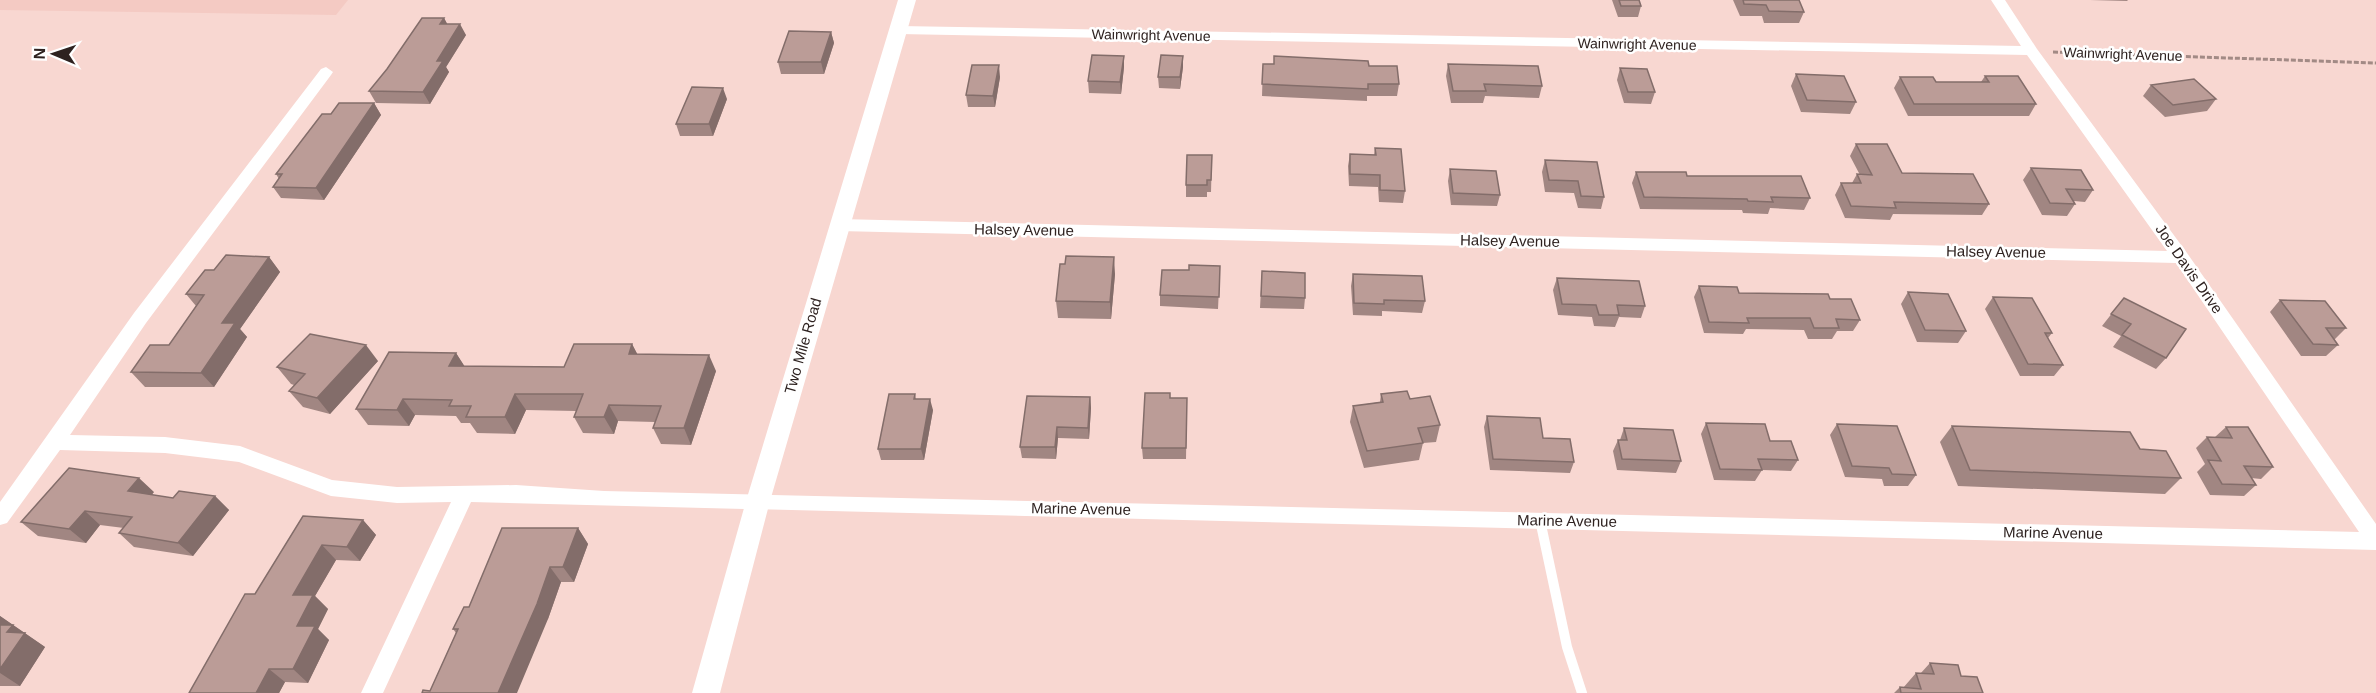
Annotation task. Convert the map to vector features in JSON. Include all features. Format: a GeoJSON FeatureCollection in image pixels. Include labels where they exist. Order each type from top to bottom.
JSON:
{"type":"FeatureCollection","features":[{"type":"Feature","properties":{"kind":"street","name":"Two Mile Road"},"geometry":{"type":"LineString","coordinates":[[706,693],[758,501],[907,0]]}},
{"type":"Feature","properties":{"kind":"street","name":"Joe Davis Drive"},"geometry":{"type":"LineString","coordinates":[[1998,0],[2031,51],[2181,257],[2376,540]]}},
{"type":"Feature","properties":{"kind":"street","name":"Wainwright Avenue"},"geometry":{"type":"LineString","coordinates":[[899,30],[2031,51]]}},
{"type":"Feature","properties":{"kind":"street"},"geometry":{"type":"LineString","coordinates":[[0,518],[25,486],[140,318],[326,72]]}},
{"type":"Feature","properties":{"kind":"street","name":"Halsey Avenue"},"geometry":{"type":"LineString","coordinates":[[839,225],[2181,257]]}},
{"type":"Feature","properties":{"kind":"street","name":"Marine Avenue"},"geometry":{"type":"LineString","coordinates":[[53,442],[176,446],[240,454],[331,488],[397,495],[465,494],[2376,540]]}},
{"type":"Feature","properties":{"kind":"street"},"geometry":{"type":"LineString","coordinates":[[372,693],[465,494]]}},
{"type":"Feature","properties":{"kind":"lane"},"geometry":{"type":"LineString","coordinates":[[1540,520],[1568,647],[1582,693]]}},
{"type":"Feature","properties":{"kind":"path","name":"Wainwright Avenue"},"geometry":{"type":"LineString","coordinates":[[2031,51],[2376,63]]}},
{"type":"Feature","properties":{"kind":"shaded area"},"geometry":{"type":"Polygon","coordinates":[[[0,0],[348,0],[336,15],[0,10],[0,0]]]}},
{"type":"Feature","properties":{"kind":"building"},"geometry":{"type":"Polygon","coordinates":[[[1619,0],[1639,0],[1641,6],[1621,6],[1619,0]]]}},
{"type":"Feature","properties":{"kind":"building"},"geometry":{"type":"Polygon","coordinates":[[[1743,0],[1799,0],[1804,12],[1769,11],[1766,5],[1744,4],[1743,0]]]}},
{"type":"Feature","properties":{"kind":"building"},"geometry":{"type":"Polygon","coordinates":[[[422,18],[444,18],[440,24],[460,24],[437,61],[443,61],[423,92],[369,91],[387,69],[422,18]]]}},
{"type":"Feature","properties":{"kind":"building"},"geometry":{"type":"Polygon","coordinates":[[[789,31],[831,32],[821,62],[778,62],[789,31]]]}},
{"type":"Feature","properties":{"kind":"building"},"geometry":{"type":"Polygon","coordinates":[[[1092,55],[1124,56],[1120,82],[1088,81],[1092,55]]]}},
{"type":"Feature","properties":{"kind":"building"},"geometry":{"type":"Polygon","coordinates":[[[1161,55],[1183,56],[1180,77],[1158,77],[1161,55]]]}},
{"type":"Feature","properties":{"kind":"building"},"geometry":{"type":"Polygon","coordinates":[[[1274,56],[1368,61],[1369,66],[1397,66],[1399,84],[1368,84],[1368,89],[1262,84],[1263,64],[1274,64],[1274,56]]]}},
{"type":"Feature","properties":{"kind":"building"},"geometry":{"type":"Polygon","coordinates":[[[1448,64],[1538,66],[1542,86],[1484,84],[1486,91],[1453,91],[1448,64]]]}},
{"type":"Feature","properties":{"kind":"building"},"geometry":{"type":"Polygon","coordinates":[[[972,65],[999,65],[993,96],[966,95],[972,65]]]}},
{"type":"Feature","properties":{"kind":"building"},"geometry":{"type":"Polygon","coordinates":[[[1620,68],[1647,69],[1655,92],[1628,92],[1620,68]]]}},
{"type":"Feature","properties":{"kind":"building"},"geometry":{"type":"Polygon","coordinates":[[[1796,74],[1844,76],[1856,102],[1807,100],[1796,74]]]}},
{"type":"Feature","properties":{"kind":"building"},"geometry":{"type":"Polygon","coordinates":[[[1985,76],[2018,76],[2036,104],[1914,104],[1900,77],[1933,77],[1936,82],[1989,82],[1985,76]]]}},
{"type":"Feature","properties":{"kind":"building"},"geometry":{"type":"Polygon","coordinates":[[[2194,79],[2216,99],[2173,105],[2151,85],[2194,79]]]}},
{"type":"Feature","properties":{"kind":"building"},"geometry":{"type":"Polygon","coordinates":[[[692,87],[723,88],[709,124],[676,124],[692,87]]]}},
{"type":"Feature","properties":{"kind":"building"},"geometry":{"type":"Polygon","coordinates":[[[339,103],[374,103],[316,188],[273,187],[282,174],[276,174],[322,114],[331,114],[339,103]]]}},
{"type":"Feature","properties":{"kind":"building"},"geometry":{"type":"Polygon","coordinates":[[[1856,144],[1887,144],[1902,173],[1973,174],[1989,204],[1894,202],[1896,208],[1851,206],[1841,183],[1861,183],[1857,174],[1872,175],[1856,144]]]}},
{"type":"Feature","properties":{"kind":"building"},"geometry":{"type":"Polygon","coordinates":[[[1375,148],[1401,149],[1405,191],[1380,190],[1380,175],[1350,174],[1350,154],[1376,155],[1375,148]]]}},
{"type":"Feature","properties":{"kind":"building"},"geometry":{"type":"Polygon","coordinates":[[[1187,155],[1212,155],[1211,180],[1207,180],[1207,185],[1186,185],[1187,155]]]}},
{"type":"Feature","properties":{"kind":"building"},"geometry":{"type":"Polygon","coordinates":[[[1545,160],[1597,162],[1604,197],[1581,196],[1578,181],[1549,180],[1545,160]]]}},
{"type":"Feature","properties":{"kind":"building"},"geometry":{"type":"Polygon","coordinates":[[[2031,168],[2081,170],[2093,190],[2066,189],[2075,204],[2050,203],[2031,168]]]}},
{"type":"Feature","properties":{"kind":"building"},"geometry":{"type":"Polygon","coordinates":[[[1450,169],[1496,171],[1500,195],[1453,193],[1450,169]]]}},
{"type":"Feature","properties":{"kind":"building"},"geometry":{"type":"Polygon","coordinates":[[[1636,172],[1686,172],[1687,176],[1801,176],[1810,198],[1771,197],[1773,202],[1748,201],[1747,199],[1644,197],[1636,172]]]}},
{"type":"Feature","properties":{"kind":"building"},"geometry":{"type":"Polygon","coordinates":[[[226,255],[269,257],[222,323],[235,323],[201,373],[131,372],[150,345],[169,345],[204,295],[186,294],[205,270],[214,270],[226,255]]]}},
{"type":"Feature","properties":{"kind":"building"},"geometry":{"type":"Polygon","coordinates":[[[1066,256],[1114,257],[1110,302],[1056,301],[1060,264],[1065,264],[1066,256]]]}},
{"type":"Feature","properties":{"kind":"building"},"geometry":{"type":"Polygon","coordinates":[[[1189,265],[1220,266],[1219,297],[1160,295],[1162,270],[1189,270],[1189,265]]]}},
{"type":"Feature","properties":{"kind":"building"},"geometry":{"type":"Polygon","coordinates":[[[1262,271],[1305,273],[1305,298],[1261,296],[1262,271]]]}},
{"type":"Feature","properties":{"kind":"building"},"geometry":{"type":"Polygon","coordinates":[[[1353,274],[1422,276],[1425,301],[1384,300],[1384,304],[1354,303],[1353,274]]]}},
{"type":"Feature","properties":{"kind":"building"},"geometry":{"type":"Polygon","coordinates":[[[1557,278],[1639,281],[1645,306],[1617,305],[1619,315],[1599,315],[1596,305],[1562,304],[1557,278]]]}},
{"type":"Feature","properties":{"kind":"building"},"geometry":{"type":"Polygon","coordinates":[[[1699,286],[1737,287],[1739,293],[1828,294],[1830,299],[1851,299],[1860,320],[1836,319],[1839,328],[1814,328],[1810,318],[1747,318],[1749,323],[1709,322],[1699,286]]]}},
{"type":"Feature","properties":{"kind":"building"},"geometry":{"type":"Polygon","coordinates":[[[1908,292],[1948,294],[1966,331],[1925,330],[1908,292]]]}},
{"type":"Feature","properties":{"kind":"building"},"geometry":{"type":"Polygon","coordinates":[[[1993,297],[2032,298],[2052,333],[2045,333],[2063,365],[2028,364],[1993,297]]]}},
{"type":"Feature","properties":{"kind":"building"},"geometry":{"type":"Polygon","coordinates":[[[2124,298],[2186,329],[2166,358],[2122,335],[2131,324],[2111,314],[2124,298]]]}},
{"type":"Feature","properties":{"kind":"building"},"geometry":{"type":"Polygon","coordinates":[[[2280,300],[2325,301],[2346,328],[2326,328],[2338,345],[2313,344],[2280,300]]]}},
{"type":"Feature","properties":{"kind":"building"},"geometry":{"type":"Polygon","coordinates":[[[310,334],[366,345],[317,398],[289,391],[305,374],[277,367],[310,334]]]}},
{"type":"Feature","properties":{"kind":"building"},"geometry":{"type":"Polygon","coordinates":[[[574,344],[632,344],[629,354],[709,355],[684,428],[653,428],[661,406],[609,405],[604,417],[574,417],[583,394],[515,394],[505,417],[466,417],[471,406],[449,406],[452,400],[403,399],[397,410],[356,409],[389,352],[456,353],[449,366],[564,367],[574,344]]]}},
{"type":"Feature","properties":{"kind":"building"},"geometry":{"type":"Polygon","coordinates":[[[1407,391],[1410,399],[1430,396],[1440,425],[1418,428],[1423,443],[1367,451],[1353,406],[1383,402],[1381,394],[1407,391]]]}},
{"type":"Feature","properties":{"kind":"building"},"geometry":{"type":"Polygon","coordinates":[[[1145,393],[1170,393],[1170,398],[1187,398],[1186,448],[1142,448],[1145,393]]]}},
{"type":"Feature","properties":{"kind":"building"},"geometry":{"type":"Polygon","coordinates":[[[889,394],[915,394],[914,399],[930,399],[921,449],[878,449],[889,394]]]}},
{"type":"Feature","properties":{"kind":"building"},"geometry":{"type":"Polygon","coordinates":[[[1027,396],[1090,397],[1088,428],[1057,427],[1055,447],[1020,447],[1027,396]]]}},
{"type":"Feature","properties":{"kind":"building"},"geometry":{"type":"Polygon","coordinates":[[[1487,416],[1540,418],[1543,438],[1570,439],[1574,462],[1493,459],[1487,416]]]}},
{"type":"Feature","properties":{"kind":"building"},"geometry":{"type":"Polygon","coordinates":[[[1706,423],[1765,424],[1770,441],[1791,441],[1798,460],[1758,459],[1762,470],[1720,469],[1706,423]]]}},
{"type":"Feature","properties":{"kind":"building"},"geometry":{"type":"Polygon","coordinates":[[[1837,424],[1897,426],[1916,475],[1892,474],[1889,468],[1852,466],[1837,424]]]}},
{"type":"Feature","properties":{"kind":"building"},"geometry":{"type":"Polygon","coordinates":[[[1952,426],[2130,432],[2140,449],[2166,451],[2181,478],[1970,470],[1952,426]]]}},
{"type":"Feature","properties":{"kind":"building"},"geometry":{"type":"Polygon","coordinates":[[[2226,427],[2248,427],[2273,467],[2244,466],[2256,485],[2222,484],[2208,460],[2221,461],[2207,437],[2232,438],[2226,427]]]}},
{"type":"Feature","properties":{"kind":"building"},"geometry":{"type":"Polygon","coordinates":[[[1624,428],[1673,430],[1681,461],[1622,459],[1618,440],[1627,440],[1624,428]]]}},
{"type":"Feature","properties":{"kind":"building"},"geometry":{"type":"Polygon","coordinates":[[[69,468],[139,478],[128,491],[173,498],[179,491],[215,496],[178,543],[119,533],[132,517],[85,511],[69,529],[21,522],[69,468]]]}},
{"type":"Feature","properties":{"kind":"building"},"geometry":{"type":"Polygon","coordinates":[[[303,516],[363,520],[347,547],[322,545],[293,595],[313,595],[297,626],[315,626],[293,669],[269,669],[256,693],[189,693],[245,594],[255,594],[303,516]]]}},
{"type":"Feature","properties":{"kind":"building"},"geometry":{"type":"Polygon","coordinates":[[[502,528],[578,528],[563,567],[550,567],[537,604],[498,693],[422,693],[423,690],[430,691],[458,629],[453,629],[464,607],[469,607],[502,528]]]}},
{"type":"Feature","properties":{"kind":"building"},"geometry":{"type":"Polygon","coordinates":[[[0,625],[13,625],[7,632],[25,633],[0,669],[0,625]]]}},
{"type":"Feature","properties":{"kind":"building"},"geometry":{"type":"Polygon","coordinates":[[[1930,663],[1958,665],[1961,676],[1977,677],[1983,693],[1901,693],[1900,687],[1921,689],[1916,673],[1934,674],[1930,663]]]}}]}
